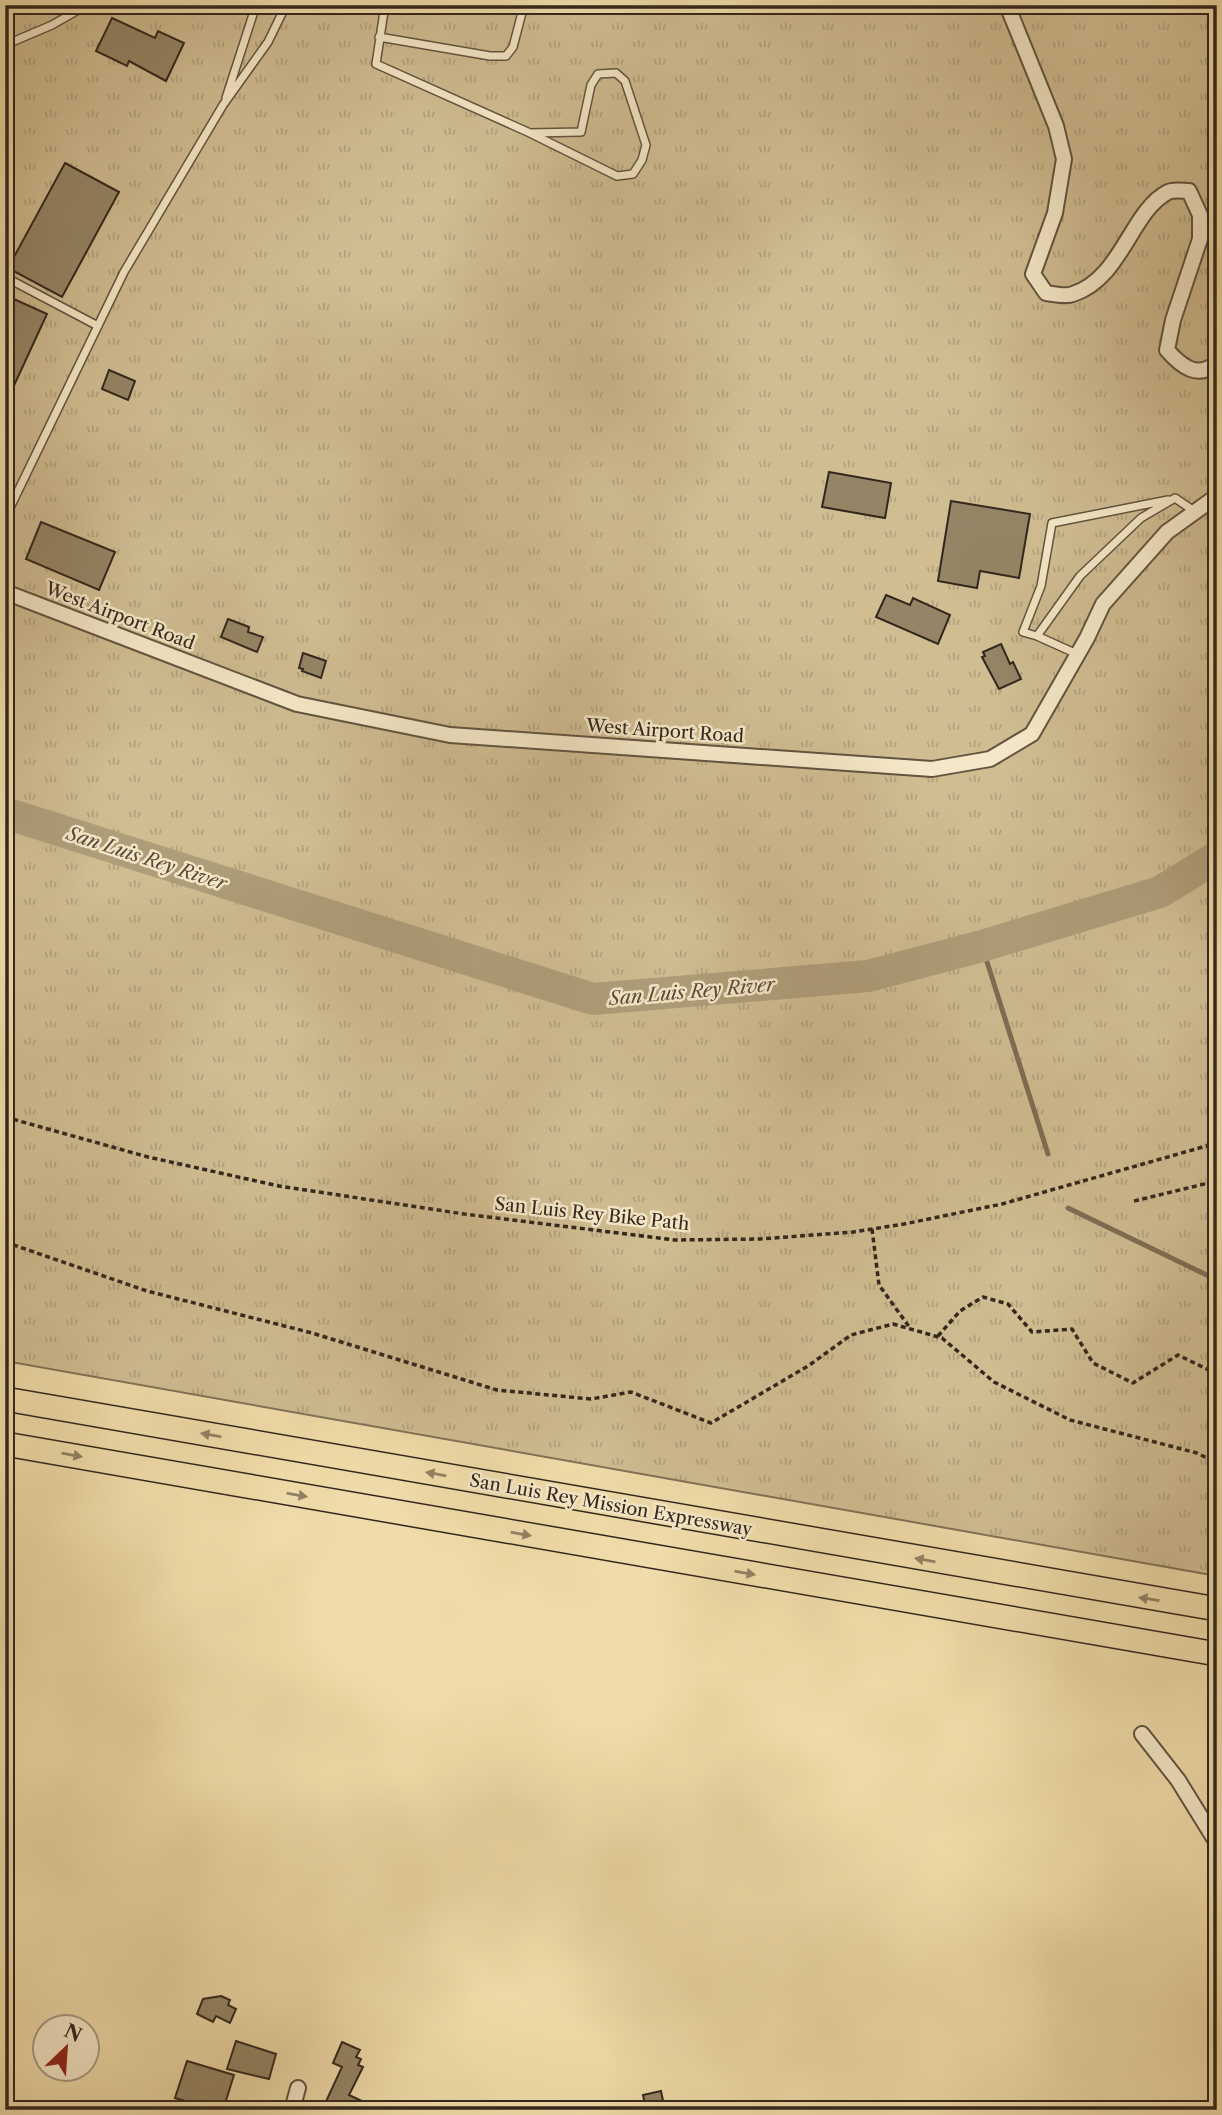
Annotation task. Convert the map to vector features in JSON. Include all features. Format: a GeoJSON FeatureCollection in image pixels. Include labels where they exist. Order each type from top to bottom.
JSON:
{"type":"FeatureCollection","features":[{"type":"Feature","properties":{"kind":"highway","name":"San Luis Rey Mission Expressway"},"geometry":{"type":"LineString","coordinates":[[5,1399],[1217,1609]]}},
{"type":"Feature","properties":{"kind":"highway"},"geometry":{"type":"LineString","coordinates":[[5,1444],[1217,1654]]}},
{"type":"Feature","properties":{"kind":"street"},"geometry":{"type":"LineString","coordinates":[[1007,5],[1056,126],[1064,159],[1055,213],[1033,274],[1046,293],[1072,295],[1095,282],[1116,259],[1154,202],[1171,191],[1189,191],[1200,215],[1200,239],[1173,320],[1167,350],[1181,366],[1194,370],[1212,367],[1217,362]]}},
{"type":"Feature","properties":{"kind":"street","name":"West Airport Road"},"geometry":{"type":"LineString","coordinates":[[5,592],[297,704],[450,735],[932,769],[990,759],[1032,734],[1103,604],[1167,532],[1217,496]]}},
{"type":"Feature","properties":{"kind":"street"},"geometry":{"type":"LineString","coordinates":[[1142,1734],[1178,1780],[1217,1843]]}},
{"type":"Feature","properties":{"kind":"street"},"geometry":{"type":"LineString","coordinates":[[292,2110],[298,2088]]}},
{"type":"Feature","properties":{"kind":"lane"},"geometry":{"type":"LineString","coordinates":[[5,45],[52,26],[87,5]]}},
{"type":"Feature","properties":{"kind":"lane"},"geometry":{"type":"LineString","coordinates":[[223,105],[256,5]]}},
{"type":"Feature","properties":{"kind":"lane"},"geometry":{"type":"LineString","coordinates":[[5,518],[124,272],[223,105],[268,42],[286,5]]}},
{"type":"Feature","properties":{"kind":"lane"},"geometry":{"type":"LineString","coordinates":[[384,5],[376,64],[530,133],[617,176],[634,174],[646,145],[625,81],[616,73],[598,74],[591,85],[582,132],[530,133]]}},
{"type":"Feature","properties":{"kind":"lane"},"geometry":{"type":"LineString","coordinates":[[379,37],[490,56],[506,56],[513,47],[524,5]]}},
{"type":"Feature","properties":{"kind":"lane"},"geometry":{"type":"LineString","coordinates":[[5,277],[98,326]]}},
{"type":"Feature","properties":{"kind":"lane"},"geometry":{"type":"LineString","coordinates":[[1077,654],[1023,632],[1041,586],[1052,523],[1175,498],[1195,512]]}},
{"type":"Feature","properties":{"kind":"lane"},"geometry":{"type":"LineString","coordinates":[[1037,636],[1080,576],[1141,518],[1175,498]]}},
{"type":"Feature","properties":{"kind":"path","name":"San Luis Rey Bike Path"},"geometry":{"type":"LineString","coordinates":[[5,1117],[148,1157],[279,1186],[675,1240],[760,1239],[872,1229],[1002,1204],[1217,1143]]}},
{"type":"Feature","properties":{"kind":"path"},"geometry":{"type":"LineString","coordinates":[[1134,1202],[1217,1181]]}},
{"type":"Feature","properties":{"kind":"path"},"geometry":{"type":"LineString","coordinates":[[872,1229],[879,1285],[911,1329]]}},
{"type":"Feature","properties":{"kind":"path"},"geometry":{"type":"LineString","coordinates":[[5,1242],[147,1291],[312,1333],[497,1390],[592,1399],[631,1392],[711,1423],[808,1366],[851,1335],[893,1324],[938,1336],[994,1382],[1070,1420],[1197,1453],[1217,1463]]}},
{"type":"Feature","properties":{"kind":"path"},"geometry":{"type":"LineString","coordinates":[[938,1336],[960,1311],[983,1297],[1008,1304],[1032,1332],[1072,1329],[1093,1363],[1133,1383],[1178,1355],[1217,1374]]}},
{"type":"Feature","properties":{"kind":"green space"},"geometry":{"type":"Polygon","coordinates":[[[5,5],[1217,5],[1217,1576],[5,1361],[5,5]]]}},
{"type":"Feature","properties":{"kind":"building"},"geometry":{"type":"Polygon","coordinates":[[[112,18],[155,38],[158,31],[184,43],[166,81],[129,61],[127,66],[96,51],[112,18]]]}},
{"type":"Feature","properties":{"kind":"building"},"geometry":{"type":"Polygon","coordinates":[[[65,163],[119,192],[62,297],[8,268],[65,163]]]}},
{"type":"Feature","properties":{"kind":"building"},"geometry":{"type":"Polygon","coordinates":[[[5,295],[47,314],[5,405],[5,295]]]}},
{"type":"Feature","properties":{"kind":"building"},"geometry":{"type":"Polygon","coordinates":[[[109,370],[135,381],[128,400],[102,389],[109,370]]]}},
{"type":"Feature","properties":{"kind":"building"},"geometry":{"type":"Polygon","coordinates":[[[829,472],[891,483],[885,518],[822,507],[829,472]]]}},
{"type":"Feature","properties":{"kind":"building"},"geometry":{"type":"Polygon","coordinates":[[[951,501],[1030,514],[1019,578],[980,571],[977,588],[938,581],[951,501]]]}},
{"type":"Feature","properties":{"kind":"building"},"geometry":{"type":"Polygon","coordinates":[[[41,522],[115,552],[99,590],[26,559],[41,522]]]}},
{"type":"Feature","properties":{"kind":"building"},"geometry":{"type":"Polygon","coordinates":[[[886,595],[910,605],[913,598],[950,615],[938,644],[876,617],[886,595]]]}},
{"type":"Feature","properties":{"kind":"building"},"geometry":{"type":"Polygon","coordinates":[[[228,619],[249,627],[248,632],[263,637],[257,652],[221,637],[228,619]]]}},
{"type":"Feature","properties":{"kind":"building"},"geometry":{"type":"Polygon","coordinates":[[[1001,644],[1010,664],[1013,662],[1021,679],[999,689],[982,657],[985,656],[983,652],[1001,644]]]}},
{"type":"Feature","properties":{"kind":"building"},"geometry":{"type":"Polygon","coordinates":[[[303,653],[326,661],[321,678],[299,668],[303,653]]]}},
{"type":"Feature","properties":{"kind":"building"},"geometry":{"type":"Polygon","coordinates":[[[221,1996],[230,2000],[228,2005],[236,2009],[230,2023],[216,2016],[213,2022],[197,2014],[203,1999],[221,1996]]]}},
{"type":"Feature","properties":{"kind":"building"},"geometry":{"type":"Polygon","coordinates":[[[236,2041],[276,2054],[269,2079],[227,2069],[236,2041]]]}},
{"type":"Feature","properties":{"kind":"building"},"geometry":{"type":"Polygon","coordinates":[[[342,2042],[360,2050],[356,2057],[361,2059],[358,2065],[363,2067],[349,2095],[381,2110],[322,2110],[342,2067],[333,2063],[342,2042]]]}},
{"type":"Feature","properties":{"kind":"building"},"geometry":{"type":"Polygon","coordinates":[[[187,2061],[234,2075],[223,2110],[205,2110],[206,2107],[175,2098],[187,2061]]]}},
{"type":"Feature","properties":{"kind":"building"},"geometry":{"type":"Polygon","coordinates":[[[661,2091],[665,2110],[646,2110],[643,2095],[661,2091]]]}},
{"type":"Feature","properties":{"kind":"waterway","name":"San Luis Rey River"},"geometry":{"type":"LineString","coordinates":[[5,813],[593,999],[868,976],[982,946],[1160,892],[1217,857]]}},
{"type":"Feature","properties":{"kind":"waterway"},"geometry":{"type":"LineString","coordinates":[[982,946],[1048,1154]]}},
{"type":"Feature","properties":{"kind":"waterway"},"geometry":{"type":"LineString","coordinates":[[1068,1208],[1217,1280]]}}]}
